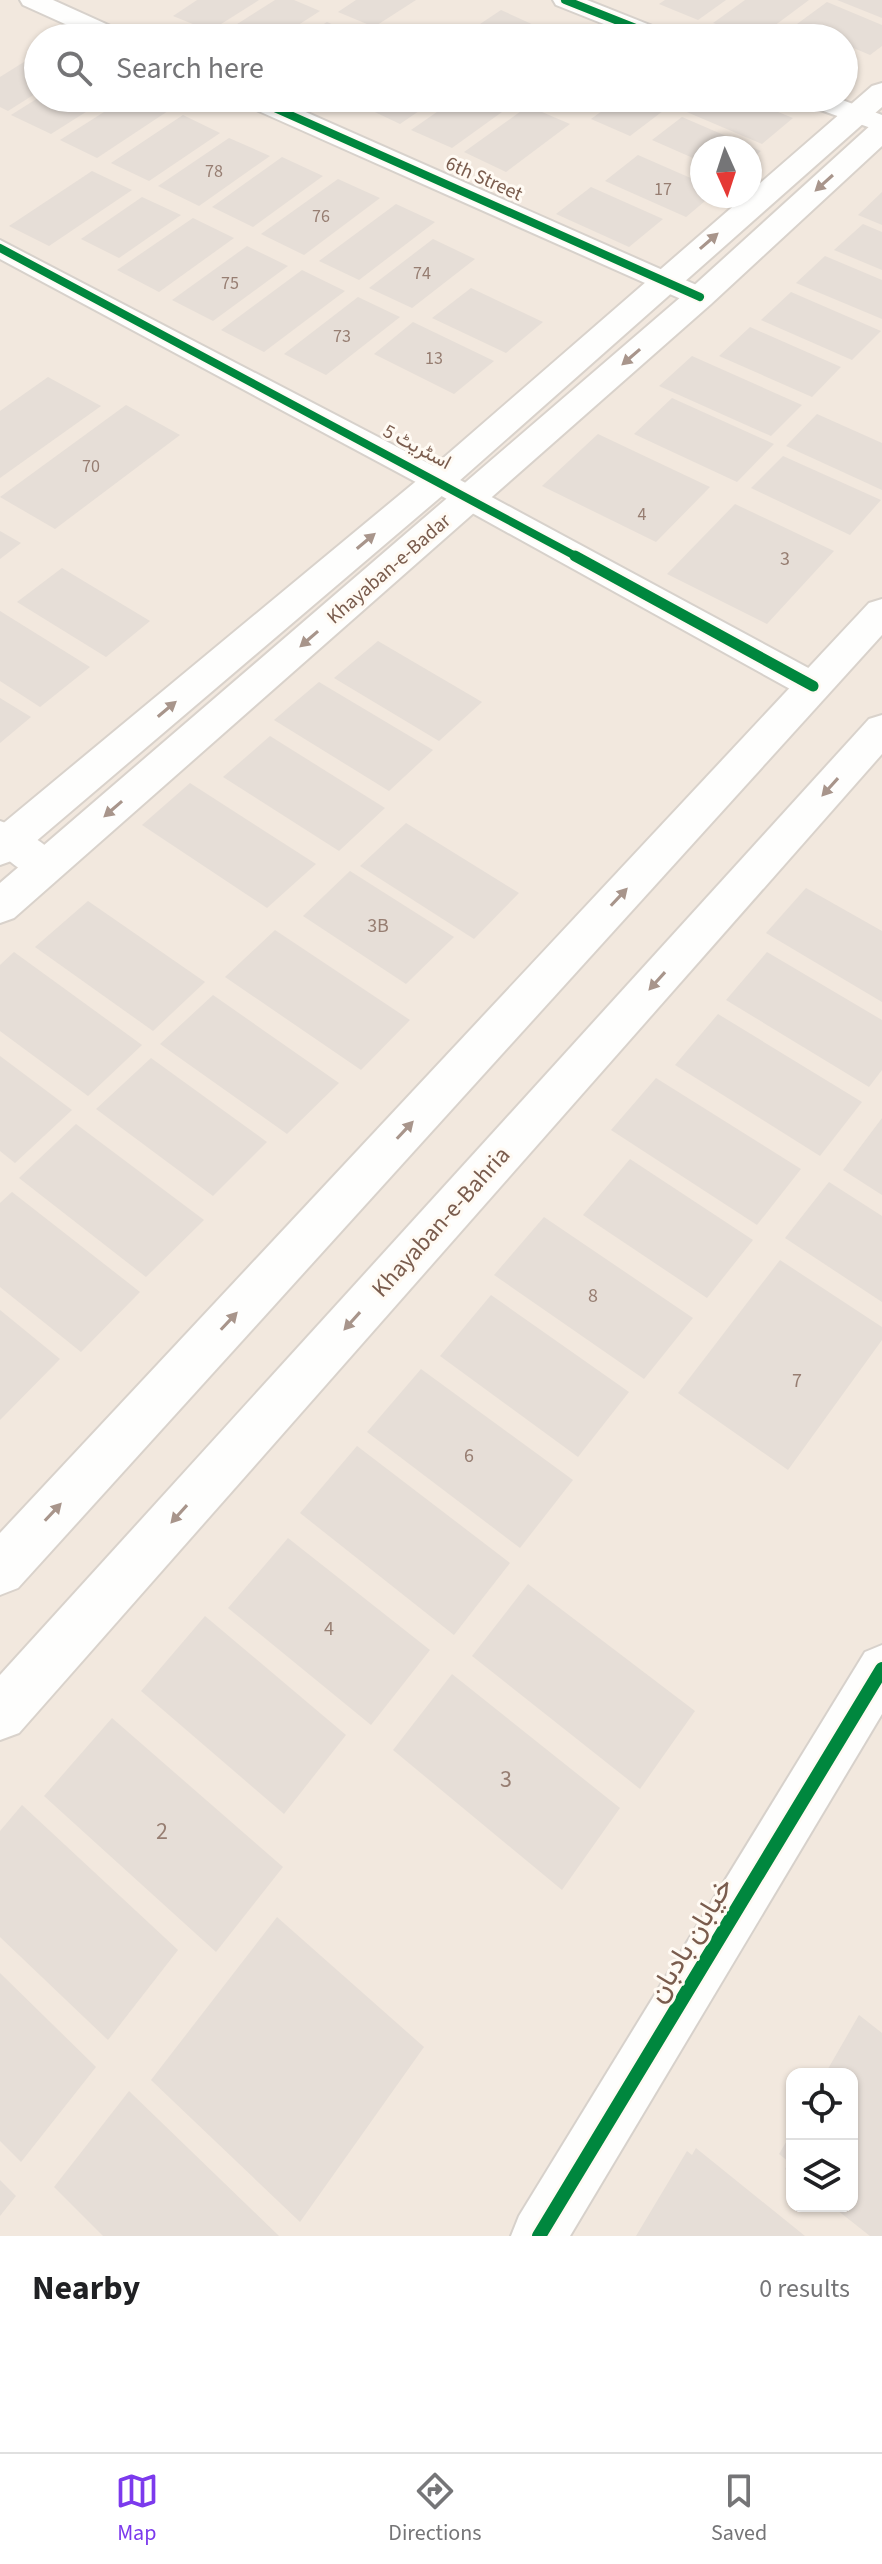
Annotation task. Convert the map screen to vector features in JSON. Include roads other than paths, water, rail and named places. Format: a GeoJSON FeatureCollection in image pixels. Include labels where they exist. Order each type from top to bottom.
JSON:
{"type":"FeatureCollection","features":[{"type":"Feature","properties":{"kind":"main road","name":"Khayaban-e-Badar"},"geometry":{"type":"LineString","coordinates":[[0,907],[700,297],[873,123],[882,92]]}},
{"type":"Feature","properties":{"kind":"main road","name":"Khayaban-e-Badar"},"geometry":{"type":"LineString","coordinates":[[3,842],[438,481],[663,280],[873,123]]}},
{"type":"Feature","properties":{"kind":"main road"},"geometry":{"type":"LineString","coordinates":[[0,1570],[882,612]]}},
{"type":"Feature","properties":{"kind":"main road","name":"Khayaban-e-Bahria"},"geometry":{"type":"LineString","coordinates":[[0,1714],[882,729]]}},
{"type":"Feature","properties":{"kind":"street"},"geometry":{"type":"LineString","coordinates":[[32,0],[86,24]]}},
{"type":"Feature","properties":{"kind":"street"},"geometry":{"type":"LineString","coordinates":[[565,0],[626,24]]}},
{"type":"Feature","properties":{"kind":"street","name":"6th Street"},"geometry":{"type":"LineString","coordinates":[[284,112],[700,297]]}},
{"type":"Feature","properties":{"kind":"street"},"geometry":{"type":"LineString","coordinates":[[847,112],[873,123]]}},
{"type":"Feature","properties":{"kind":"street","name":"اسٹریٹ 5"},"geometry":{"type":"LineString","coordinates":[[0,248],[438,481],[813,686]]}},
{"type":"Feature","properties":{"kind":"street"},"geometry":{"type":"LineString","coordinates":[[3,842],[46,867]]}},
{"type":"Feature","properties":{"kind":"street","name":"خیابان بادبان"},"geometry":{"type":"LineString","coordinates":[[539,2236],[882,1669]]}}]}
